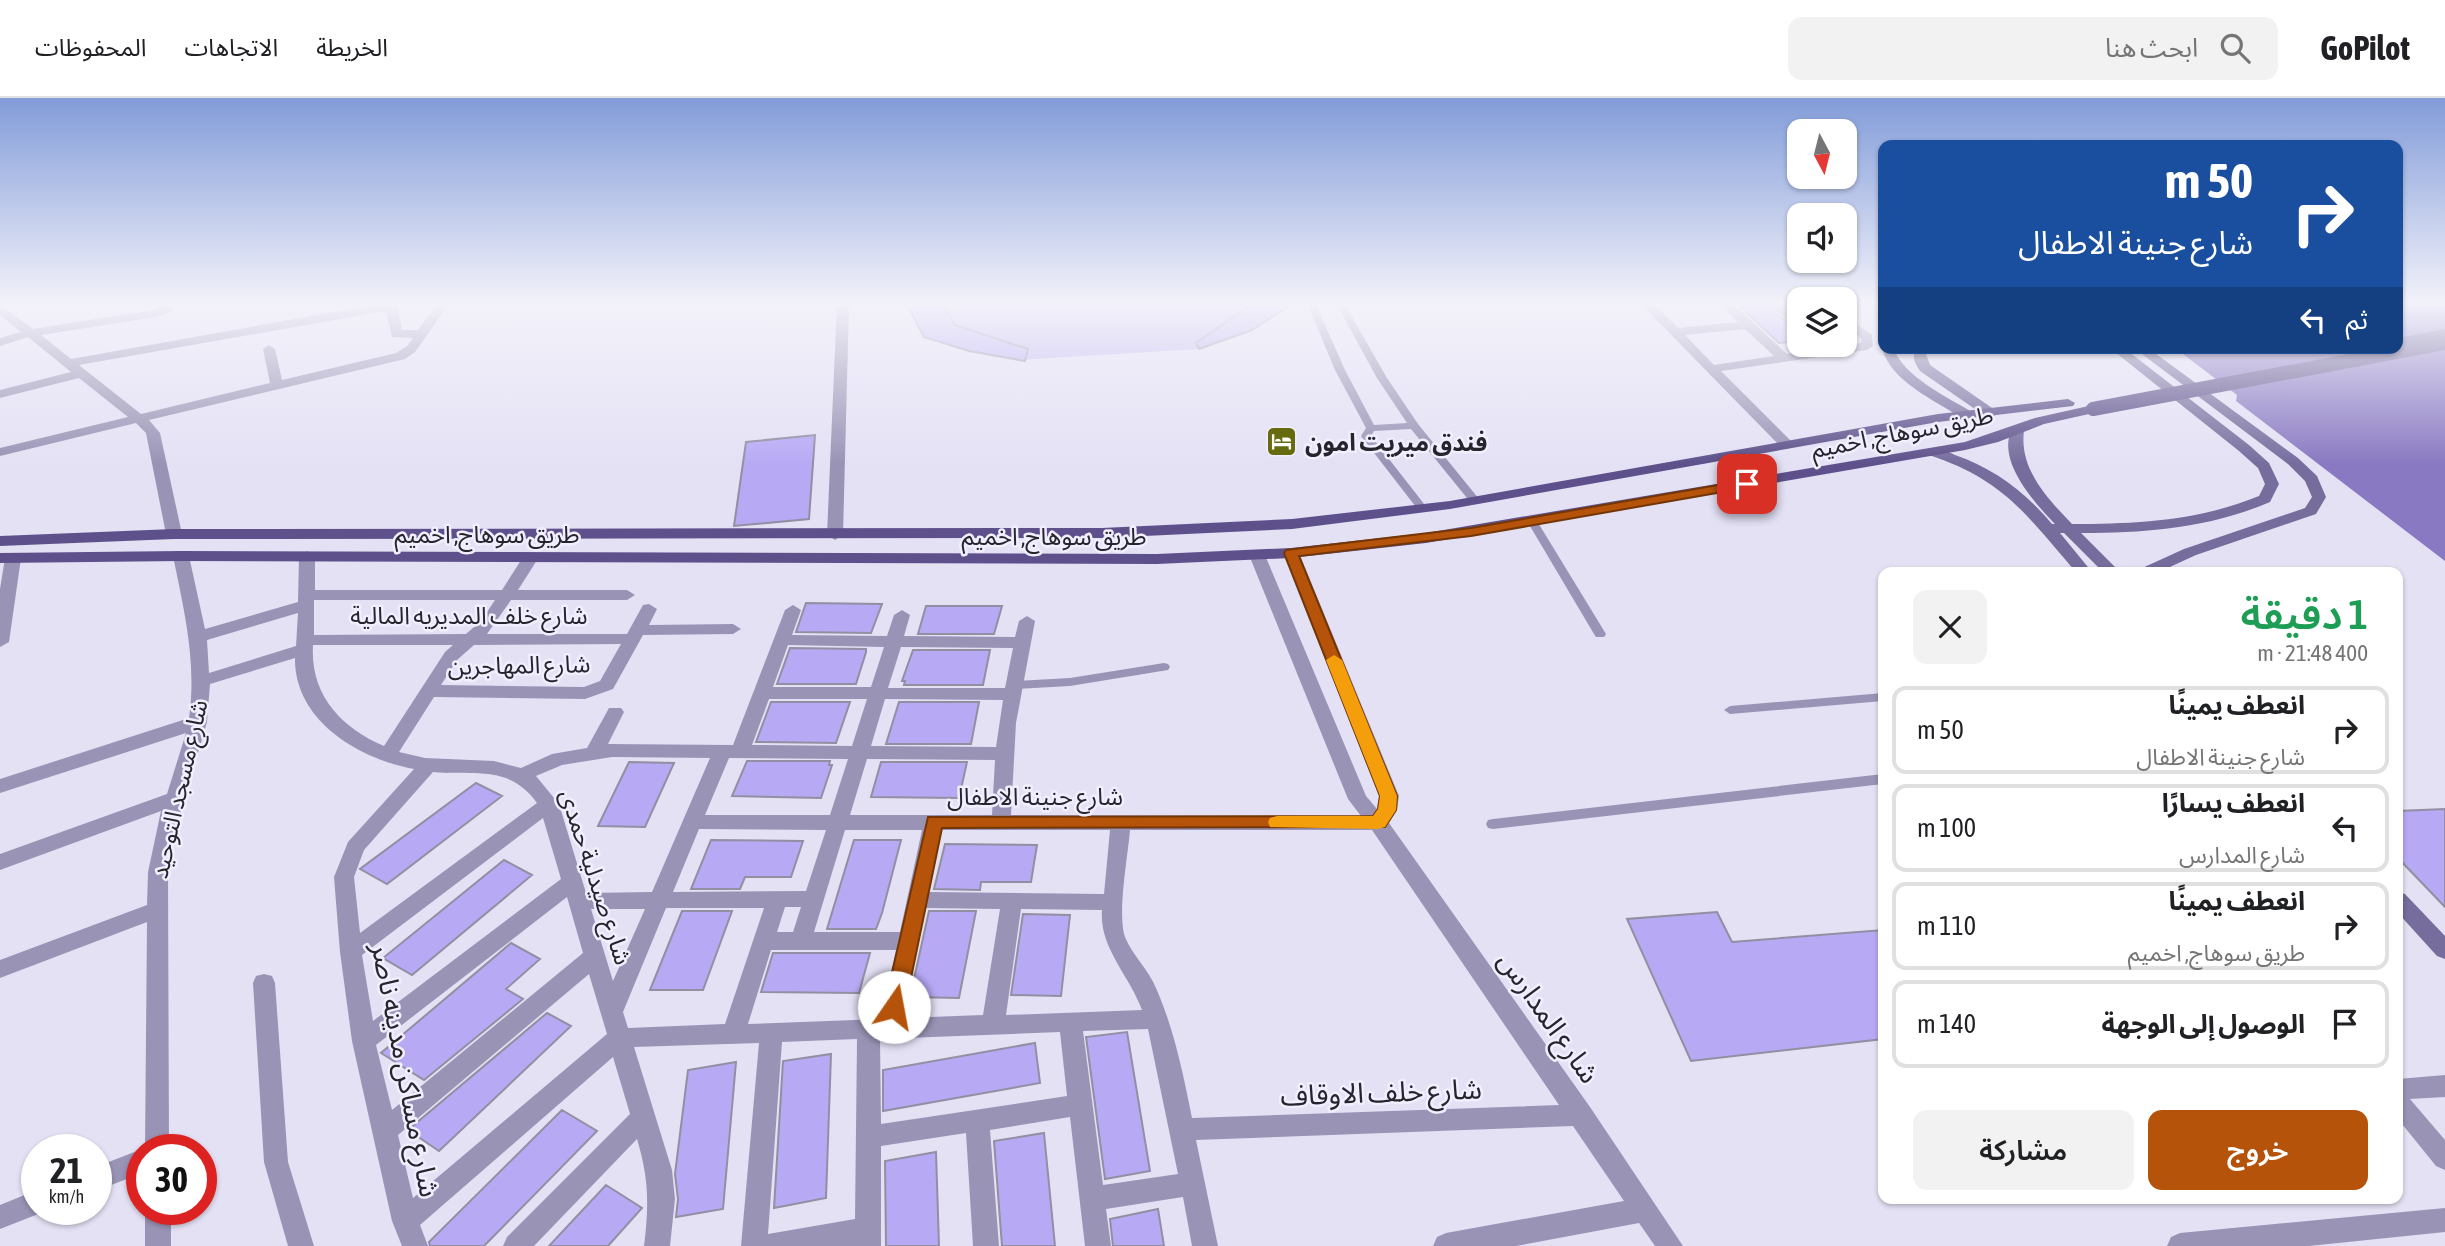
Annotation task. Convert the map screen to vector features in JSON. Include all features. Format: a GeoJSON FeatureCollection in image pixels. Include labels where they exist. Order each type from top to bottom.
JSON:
{"type":"FeatureCollection","features":[{"type":"Feature","properties":{"kind":"main road"},"geometry":{"type":"LineString","coordinates":[[1890,357],[1891,362],[1902,371],[1967,415]]}},
{"type":"Feature","properties":{"kind":"main road"},"geometry":{"type":"LineString","coordinates":[[1920,357],[1925,368],[1990,413]]}},
{"type":"Feature","properties":{"kind":"main road"},"geometry":{"type":"LineString","coordinates":[[2045,529],[2166,525],[2245,509],[2266,499],[2272,484],[2264,466],[2127,357]]}},
{"type":"Feature","properties":{"kind":"main road"},"geometry":{"type":"LineString","coordinates":[[2152,357],[2293,461],[2312,479],[2319,497],[2311,511],[2190,552],[2157,567]]}},
{"type":"Feature","properties":{"kind":"main road"},"geometry":{"type":"LineString","coordinates":[[2087,405],[2322,357]]}},
{"type":"Feature","properties":{"kind":"main road"},"geometry":{"type":"LineString","coordinates":[[2087,405],[2367,357]]}},
{"type":"Feature","properties":{"kind":"main road","name":"طريق سوهاج, اخميم"},"geometry":{"type":"LineString","coordinates":[[0,541],[174,534],[835,535],[1197,530],[1292,524],[1475,501],[1967,415],[2087,405]]}},
{"type":"Feature","properties":{"kind":"main road","name":"طريق سوهاج, اخميم"},"geometry":{"type":"LineString","coordinates":[[6,558],[307,556],[1157,559],[1291,553],[1471,532],[1934,452],[1983,442],[2087,405]]}},
{"type":"Feature","properties":{"kind":"main road"},"geometry":{"type":"LineString","coordinates":[[2017,430],[2015,450],[2023,472],[2069,528],[2107,567]]}},
{"type":"Feature","properties":{"kind":"main road"},"geometry":{"type":"LineString","coordinates":[[1934,452],[1967,463],[1996,478],[2017,496],[2079,567]]}},
{"type":"Feature","properties":{"kind":"main road"},"geometry":{"type":"LineString","coordinates":[[1450,505],[1471,532]]}},
{"type":"Feature","properties":{"kind":"main road"},"geometry":{"type":"LineString","coordinates":[[2403,905],[2445,950]]}},
{"type":"Feature","properties":{"kind":"street"},"geometry":{"type":"LineString","coordinates":[[61,357],[142,419],[153,433],[174,534]]}},
{"type":"Feature","properties":{"kind":"street"},"geometry":{"type":"LineString","coordinates":[[69,363],[105,357]]}},
{"type":"Feature","properties":{"kind":"street"},"geometry":{"type":"LineString","coordinates":[[270,357],[276,386]]}},
{"type":"Feature","properties":{"kind":"street"},"geometry":{"type":"LineString","coordinates":[[0,452],[398,357]]}},
{"type":"Feature","properties":{"kind":"street"},"geometry":{"type":"LineString","coordinates":[[835,535],[841,357]]}},
{"type":"Feature","properties":{"kind":"street"},"geometry":{"type":"LineString","coordinates":[[1699,357],[1787,445]]}},
{"type":"Feature","properties":{"kind":"street"},"geometry":{"type":"LineString","coordinates":[[1711,369],[1793,357]]}},
{"type":"Feature","properties":{"kind":"street"},"geometry":{"type":"LineString","coordinates":[[0,394],[80,373]]}},
{"type":"Feature","properties":{"kind":"street"},"geometry":{"type":"LineString","coordinates":[[1291,553],[1389,796],[1387,810],[1378,822]]}},
{"type":"Feature","properties":{"kind":"street","name":"شارع المدارس"},"geometry":{"type":"LineString","coordinates":[[1257,555],[1358,799],[1378,822],[1670,1246]]}},
{"type":"Feature","properties":{"kind":"street","name":"شارع مسجد التوحيد"},"geometry":{"type":"LineString","coordinates":[[157,1134],[156,910],[164,835],[198,722],[202,681],[198,637],[181,556]]}},
{"type":"Feature","properties":{"kind":"street","name":"شارع صيدلية حمدى"},"geometry":{"type":"LineString","coordinates":[[307,556],[304,668],[312,695],[328,719],[353,739],[387,756],[428,766],[485,765],[521,775],[539,787],[549,804],[659,1170],[662,1199],[657,1246]]}},
{"type":"Feature","properties":{"kind":"street"},"geometry":{"type":"LineString","coordinates":[[387,756],[451,656],[487,625],[531,557]]}},
{"type":"Feature","properties":{"kind":"street"},"geometry":{"type":"LineString","coordinates":[[0,642],[6,558]]}},
{"type":"Feature","properties":{"kind":"street"},"geometry":{"type":"LineString","coordinates":[[198,637],[306,600],[627,595]]}},
{"type":"Feature","properties":{"kind":"street","name":"شارع المهاجرين"},"geometry":{"type":"LineString","coordinates":[[428,691],[593,692],[607,685],[649,609]]}},
{"type":"Feature","properties":{"kind":"street"},"geometry":{"type":"LineString","coordinates":[[611,1013],[692,822],[762,693],[793,610]]}},
{"type":"Feature","properties":{"kind":"street"},"geometry":{"type":"LineString","coordinates":[[802,941],[902,615]]}},
{"type":"Feature","properties":{"kind":"street"},"geometry":{"type":"LineString","coordinates":[[1002,822],[1004,754],[1027,621]]}},
{"type":"Feature","properties":{"kind":"street","name":"شارع خلف المديريه المالية"},"geometry":{"type":"LineString","coordinates":[[202,681],[305,644],[733,629]]}},
{"type":"Feature","properties":{"kind":"street"},"geometry":{"type":"LineString","coordinates":[[783,640],[1024,643]]}},
{"type":"Feature","properties":{"kind":"street"},"geometry":{"type":"LineString","coordinates":[[762,693],[1013,690]]}},
{"type":"Feature","properties":{"kind":"street"},"geometry":{"type":"LineString","coordinates":[[595,751],[615,712]]}},
{"type":"Feature","properties":{"kind":"street"},"geometry":{"type":"LineString","coordinates":[[0,786],[198,722]]}},
{"type":"Feature","properties":{"kind":"street"},"geometry":{"type":"LineString","coordinates":[[521,775],[559,759],[595,751],[1004,754]]}},
{"type":"Feature","properties":{"kind":"street","name":"شارع مساكن مدينه ناصر"},"geometry":{"type":"LineString","coordinates":[[415,1246],[405,1221],[364,1041],[351,952],[344,877],[347,862],[366,832],[428,766]]}},
{"type":"Feature","properties":{"kind":"street"},"geometry":{"type":"LineString","coordinates":[[0,862],[174,799]]}},
{"type":"Feature","properties":{"kind":"street"},"geometry":{"type":"LineString","coordinates":[[351,952],[549,804]]}},
{"type":"Feature","properties":{"kind":"street"},"geometry":{"type":"LineString","coordinates":[[770,1246],[868,1238],[869,1138],[879,1029],[909,941],[934,821]]}},
{"type":"Feature","properties":{"kind":"street","name":"شارع جنينة الاطفال"},"geometry":{"type":"LineString","coordinates":[[692,822],[1378,822]]}},
{"type":"Feature","properties":{"kind":"street"},"geometry":{"type":"LineString","coordinates":[[1121,822],[1112,921],[1115,940],[1145,987],[1157,1019],[1205,1246]]}},
{"type":"Feature","properties":{"kind":"street"},"geometry":{"type":"LineString","coordinates":[[364,1041],[576,891],[661,900],[815,899]]}},
{"type":"Feature","properties":{"kind":"street"},"geometry":{"type":"LineString","coordinates":[[733,1034],[777,899]]}},
{"type":"Feature","properties":{"kind":"street"},"geometry":{"type":"LineString","coordinates":[[917,900],[1113,902]]}},
{"type":"Feature","properties":{"kind":"street"},"geometry":{"type":"LineString","coordinates":[[993,1025],[1012,901]]}},
{"type":"Feature","properties":{"kind":"street"},"geometry":{"type":"LineString","coordinates":[[0,969],[156,910]]}},
{"type":"Feature","properties":{"kind":"street"},"geometry":{"type":"LineString","coordinates":[[762,941],[909,941]]}},
{"type":"Feature","properties":{"kind":"street"},"geometry":{"type":"LineString","coordinates":[[384,1131],[595,956]]}},
{"type":"Feature","properties":{"kind":"street"},"geometry":{"type":"LineString","coordinates":[[264,983],[276,1162],[301,1246]]}},
{"type":"Feature","properties":{"kind":"street"},"geometry":{"type":"LineString","coordinates":[[405,1221],[619,1038],[1157,1019]]}},
{"type":"Feature","properties":{"kind":"street"},"geometry":{"type":"LineString","coordinates":[[1070,1022],[1098,1246]]}},
{"type":"Feature","properties":{"kind":"street"},"geometry":{"type":"LineString","coordinates":[[754,1246],[771,1032]]}},
{"type":"Feature","properties":{"kind":"street"},"geometry":{"type":"LineString","coordinates":[[2403,1090],[2445,1086]]}},
{"type":"Feature","properties":{"kind":"street"},"geometry":{"type":"LineString","coordinates":[[869,1138],[1080,1105]]}},
{"type":"Feature","properties":{"kind":"street"},"geometry":{"type":"LineString","coordinates":[[2403,1108],[2445,1158]]}},
{"type":"Feature","properties":{"kind":"street","name":"شارع خلف الاوقاف"},"geometry":{"type":"LineString","coordinates":[[1182,1129],[1581,1115]]}},
{"type":"Feature","properties":{"kind":"street"},"geometry":{"type":"LineString","coordinates":[[516,1246],[643,1116]]}},
{"type":"Feature","properties":{"kind":"street"},"geometry":{"type":"LineString","coordinates":[[977,1121],[986,1246]]}},
{"type":"Feature","properties":{"kind":"street"},"geometry":{"type":"LineString","coordinates":[[1092,1199],[1193,1184]]}},
{"type":"Feature","properties":{"kind":"street"},"geometry":{"type":"LineString","coordinates":[[0,1217],[21,1208]]}},
{"type":"Feature","properties":{"kind":"street"},"geometry":{"type":"LineString","coordinates":[[1446,1246],[1645,1210]]}},
{"type":"Feature","properties":{"kind":"street"},"geometry":{"type":"LineString","coordinates":[[2180,1246],[2309,1240],[2445,1220]]}},
{"type":"Feature","properties":{"kind":"street"},"geometry":{"type":"LineString","coordinates":[[158,1225],[159,1246]]}},
{"type":"Feature","properties":{"kind":"lane"},"geometry":{"type":"LineString","coordinates":[[1334,357],[1371,428]]}},
{"type":"Feature","properties":{"kind":"lane"},"geometry":{"type":"LineString","coordinates":[[1370,357],[1414,426],[1475,501]]}},
{"type":"Feature","properties":{"kind":"lane"},"geometry":{"type":"LineString","coordinates":[[1371,428],[1414,426]]}},
{"type":"Feature","properties":{"kind":"lane"},"geometry":{"type":"LineString","coordinates":[[1371,428],[1366,436],[1423,509]]}},
{"type":"Feature","properties":{"kind":"lane"},"geometry":{"type":"LineString","coordinates":[[1532,521],[1600,634]]}},
{"type":"Feature","properties":{"kind":"lane"},"geometry":{"type":"LineString","coordinates":[[1013,690],[1164,667]]}},
{"type":"Feature","properties":{"kind":"lane"},"geometry":{"type":"LineString","coordinates":[[1731,710],[1878,697]]}},
{"type":"Feature","properties":{"kind":"lane"},"geometry":{"type":"LineString","coordinates":[[1493,824],[1878,780]]}},
{"type":"Feature","properties":{"kind":"shaded area"},"geometry":{"type":"Polygon","coordinates":[[[999,357],[1074,357],[1018,360],[999,357]]]}},
{"type":"Feature","properties":{"kind":"shaded area"},"geometry":{"type":"Polygon","coordinates":[[[2186,357],[2445,357],[2445,561],[2236,401],[2237,395],[2186,357]]]}},
{"type":"Feature","properties":{"kind":"building"},"geometry":{"type":"Polygon","coordinates":[[[1000,357],[1026,357],[1025,361],[1000,357]]]}},
{"type":"Feature","properties":{"kind":"building"},"geometry":{"type":"Polygon","coordinates":[[[815,435],[809,519],[734,526],[746,442],[815,435]]]}},
{"type":"Feature","properties":{"kind":"building"},"geometry":{"type":"Polygon","coordinates":[[[806,603],[882,604],[871,633],[796,632],[806,603]]]}},
{"type":"Feature","properties":{"kind":"building"},"geometry":{"type":"Polygon","coordinates":[[[926,606],[1002,606],[994,634],[918,634],[926,606]]]}},
{"type":"Feature","properties":{"kind":"building"},"geometry":{"type":"Polygon","coordinates":[[[790,648],[866,649],[866,652],[856,684],[777,684],[790,648]]]}},
{"type":"Feature","properties":{"kind":"building"},"geometry":{"type":"Polygon","coordinates":[[[913,650],[990,650],[983,685],[904,685],[905,681],[902,681],[913,650]]]}},
{"type":"Feature","properties":{"kind":"building"},"geometry":{"type":"Polygon","coordinates":[[[771,702],[850,702],[836,743],[756,742],[771,702]]]}},
{"type":"Feature","properties":{"kind":"building"},"geometry":{"type":"Polygon","coordinates":[[[899,702],[979,702],[971,744],[886,744],[899,702]]]}},
{"type":"Feature","properties":{"kind":"building"},"geometry":{"type":"Polygon","coordinates":[[[747,761],[830,761],[829,765],[832,765],[821,798],[732,796],[747,761]]]}},
{"type":"Feature","properties":{"kind":"building"},"geometry":{"type":"Polygon","coordinates":[[[629,762],[674,763],[645,827],[598,826],[629,762]]]}},
{"type":"Feature","properties":{"kind":"building"},"geometry":{"type":"Polygon","coordinates":[[[881,762],[967,762],[959,798],[871,797],[881,762]]]}},
{"type":"Feature","properties":{"kind":"building"},"geometry":{"type":"Polygon","coordinates":[[[476,783],[502,796],[387,884],[360,869],[476,783]]]}},
{"type":"Feature","properties":{"kind":"building"},"geometry":{"type":"Polygon","coordinates":[[[2445,809],[2445,907],[2403,863],[2403,811],[2445,809]]]}},
{"type":"Feature","properties":{"kind":"building"},"geometry":{"type":"Polygon","coordinates":[[[711,840],[803,841],[791,877],[745,877],[740,889],[691,889],[711,840]]]}},
{"type":"Feature","properties":{"kind":"building"},"geometry":{"type":"Polygon","coordinates":[[[854,840],[901,840],[882,913],[876,929],[827,929],[854,840]]]}},
{"type":"Feature","properties":{"kind":"building"},"geometry":{"type":"Polygon","coordinates":[[[945,844],[1037,845],[1031,882],[981,882],[980,890],[934,889],[945,844]]]}},
{"type":"Feature","properties":{"kind":"building"},"geometry":{"type":"Polygon","coordinates":[[[504,860],[532,875],[412,975],[383,958],[504,860]]]}},
{"type":"Feature","properties":{"kind":"building"},"geometry":{"type":"Polygon","coordinates":[[[682,911],[732,911],[703,990],[650,990],[682,911]]]}},
{"type":"Feature","properties":{"kind":"building"},"geometry":{"type":"Polygon","coordinates":[[[929,911],[976,911],[959,998],[910,997],[929,911]]]}},
{"type":"Feature","properties":{"kind":"building"},"geometry":{"type":"Polygon","coordinates":[[[1717,912],[1732,942],[1878,930],[1878,1040],[1691,1061],[1627,919],[1717,912]]]}},
{"type":"Feature","properties":{"kind":"building"},"geometry":{"type":"Polygon","coordinates":[[[1023,914],[1070,915],[1061,996],[1011,995],[1023,914]]]}},
{"type":"Feature","properties":{"kind":"building"},"geometry":{"type":"Polygon","coordinates":[[[511,943],[540,959],[506,989],[523,999],[424,1080],[381,1053],[511,943]]]}},
{"type":"Feature","properties":{"kind":"building"},"geometry":{"type":"Polygon","coordinates":[[[773,953],[870,953],[859,993],[761,992],[773,953]]]}},
{"type":"Feature","properties":{"kind":"building"},"geometry":{"type":"Polygon","coordinates":[[[547,1013],[571,1026],[439,1151],[408,1130],[547,1013]]]}},
{"type":"Feature","properties":{"kind":"building"},"geometry":{"type":"Polygon","coordinates":[[[1127,1032],[1150,1171],[1105,1179],[1086,1037],[1127,1032]]]}},
{"type":"Feature","properties":{"kind":"building"},"geometry":{"type":"Polygon","coordinates":[[[1035,1043],[1040,1083],[883,1111],[883,1070],[1035,1043]]]}},
{"type":"Feature","properties":{"kind":"building"},"geometry":{"type":"Polygon","coordinates":[[[831,1054],[826,1198],[774,1208],[783,1061],[831,1054]]]}},
{"type":"Feature","properties":{"kind":"building"},"geometry":{"type":"Polygon","coordinates":[[[736,1062],[723,1209],[676,1217],[678,1199],[675,1174],[688,1070],[736,1062]]]}},
{"type":"Feature","properties":{"kind":"building"},"geometry":{"type":"Polygon","coordinates":[[[562,1110],[597,1131],[484,1246],[430,1246],[429,1242],[562,1110]]]}},
{"type":"Feature","properties":{"kind":"building"},"geometry":{"type":"Polygon","coordinates":[[[1044,1133],[1055,1246],[1002,1246],[994,1141],[1044,1133]]]}},
{"type":"Feature","properties":{"kind":"building"},"geometry":{"type":"Polygon","coordinates":[[[936,1152],[939,1246],[886,1246],[885,1161],[936,1152]]]}},
{"type":"Feature","properties":{"kind":"building"},"geometry":{"type":"Polygon","coordinates":[[[606,1185],[642,1208],[608,1246],[549,1246],[606,1185]]]}},
{"type":"Feature","properties":{"kind":"building"},"geometry":{"type":"Polygon","coordinates":[[[1158,1209],[1164,1246],[1113,1246],[1110,1219],[1158,1209]]]}},
{"type":"Feature","properties":{"kind":"slow traffic"},"geometry":{"type":"LineString","coordinates":[[1277,822],[1378,822],[1387,810],[1389,796],[1334,660]]}},
{"type":"Feature","properties":{"kind":"place","name":"فندق ميريت امون"},"geometry":{"type":"Point","coordinates":[1282,442]}},
{"type":"Feature","properties":{"kind":"route"},"geometry":{"type":"LineString","coordinates":[[894,1007],[934,821],[1378,822],[1387,810],[1389,796],[1291,553],[1471,532],[1747,484]]}}]}
